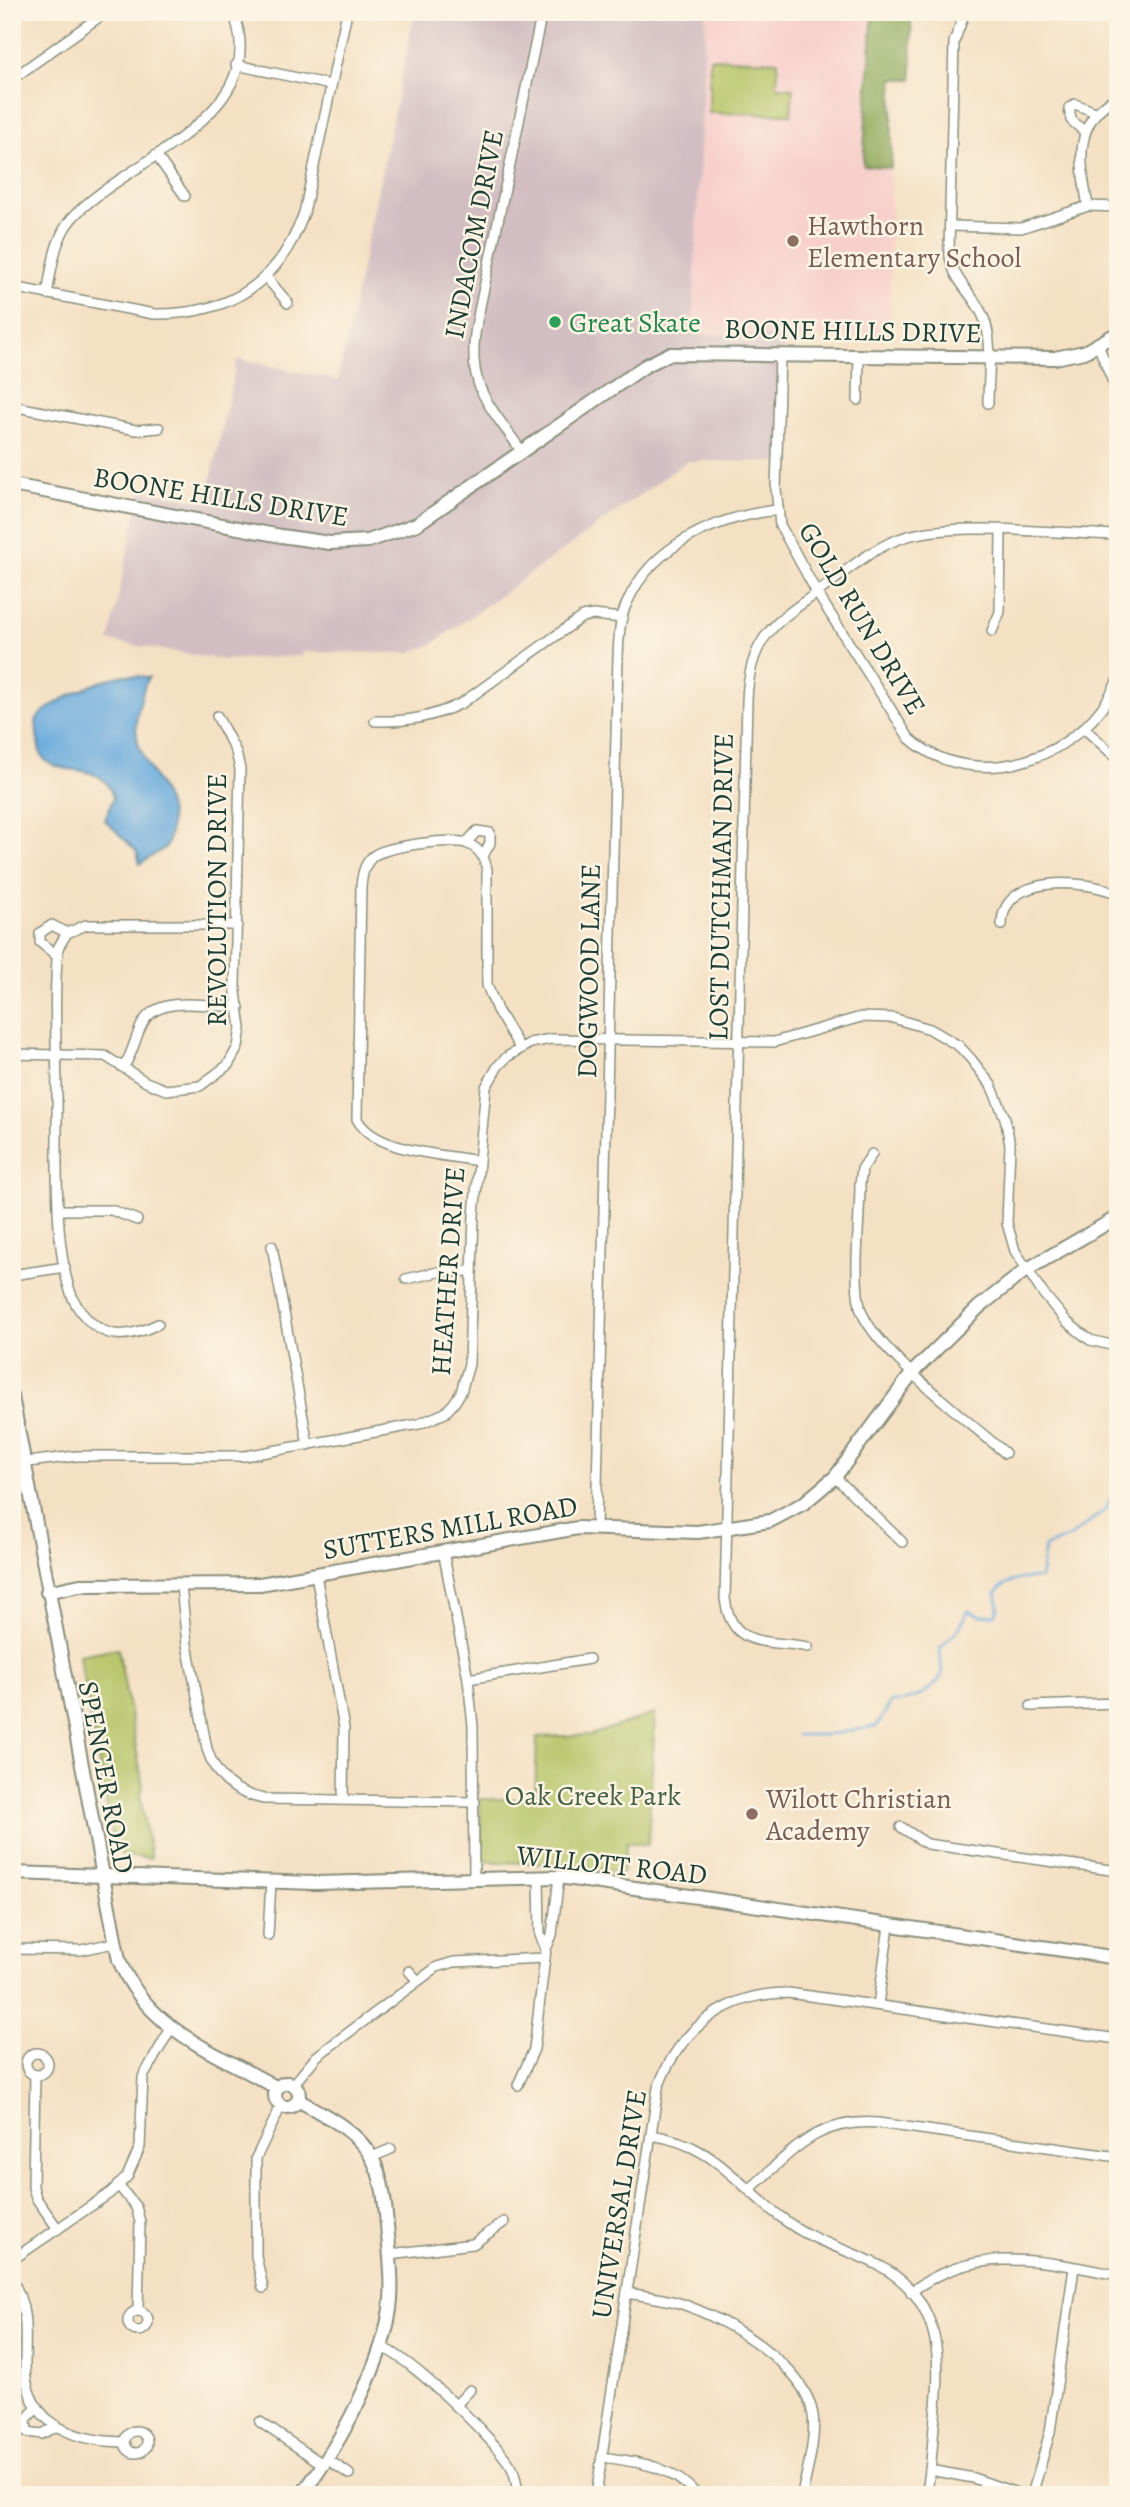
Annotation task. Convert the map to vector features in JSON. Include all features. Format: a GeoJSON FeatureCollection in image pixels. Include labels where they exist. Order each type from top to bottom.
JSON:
{"type":"FeatureCollection","features":[{"type":"Feature","properties":{"kind":"main road","name":"BOONE HILLS DRIVE"},"geometry":{"type":"LineString","coordinates":[[12,485],[281,536],[342,544],[381,538],[417,524],[645,366],[669,354],[1055,358],[1098,345],[1118,333]]}},
{"type":"Feature","properties":{"kind":"main road","name":"SUTTERS MILL ROAD"},"geometry":{"type":"LineString","coordinates":[[47,1592],[80,1586],[260,1584],[560,1530],[596,1527],[698,1532],[758,1525],[782,1517],[819,1493],[835,1477],[914,1372],[961,1323],[1026,1270],[1118,1217]]}},
{"type":"Feature","properties":{"kind":"main road","name":"SPENCER ROAD"},"geometry":{"type":"LineString","coordinates":[[12,1397],[18,1463],[47,1592],[114,1944],[125,1976],[138,1998],[171,2028],[277,2088]]}},
{"type":"Feature","properties":{"kind":"main road","name":"WILLOTT ROAD"},"geometry":{"type":"LineString","coordinates":[[12,1873],[271,1882],[559,1877],[1118,1958]]}},
{"type":"Feature","properties":{"kind":"main road"},"geometry":{"type":"LineString","coordinates":[[282,2084],[293,2085],[299,2093],[298,2100],[289,2107],[281,2106],[276,2100],[277,2088],[282,2084]]}},
{"type":"Feature","properties":{"kind":"main road"},"geometry":{"type":"LineString","coordinates":[[298,2100],[339,2124],[372,2157],[383,2192],[390,2254],[391,2302],[380,2346],[350,2419],[325,2462],[301,2495]]}},
{"type":"Feature","properties":{"kind":"street"},"geometry":{"type":"LineString","coordinates":[[12,79],[106,12]]}},
{"type":"Feature","properties":{"kind":"street"},"geometry":{"type":"LineString","coordinates":[[47,293],[56,249],[72,218],[215,110],[224,97],[236,65],[238,33],[233,12]]}},
{"type":"Feature","properties":{"kind":"street"},"geometry":{"type":"LineString","coordinates":[[12,287],[154,314],[177,315],[221,306],[266,277],[292,242],[304,213],[347,12]]}},
{"type":"Feature","properties":{"kind":"street","name":"INDACOM DRIVE"},"geometry":{"type":"LineString","coordinates":[[522,452],[485,398],[476,380],[472,363],[477,321],[542,12]]}},
{"type":"Feature","properties":{"kind":"street"},"geometry":{"type":"LineString","coordinates":[[965,12],[954,43],[950,261],[954,276],[984,318],[988,357],[988,403]]}},
{"type":"Feature","properties":{"kind":"street"},"geometry":{"type":"LineString","coordinates":[[236,65],[331,85]]}},
{"type":"Feature","properties":{"kind":"street"},"geometry":{"type":"LineString","coordinates":[[1088,206],[1080,157],[1084,132],[1095,112],[1118,97]]}},
{"type":"Feature","properties":{"kind":"street"},"geometry":{"type":"LineString","coordinates":[[1084,132],[1071,120],[1069,108],[1075,104],[1095,112]]}},
{"type":"Feature","properties":{"kind":"street"},"geometry":{"type":"LineString","coordinates":[[156,155],[185,196]]}},
{"type":"Feature","properties":{"kind":"street"},"geometry":{"type":"LineString","coordinates":[[950,226],[1021,228],[1088,206],[1118,207]]}},
{"type":"Feature","properties":{"kind":"street"},"geometry":{"type":"LineString","coordinates":[[266,277],[288,303]]}},
{"type":"Feature","properties":{"kind":"street"},"geometry":{"type":"LineString","coordinates":[[1098,345],[1118,394]]}},
{"type":"Feature","properties":{"kind":"street","name":"GOLD RUN DRIVE"},"geometry":{"type":"LineString","coordinates":[[780,354],[777,510],[788,542],[900,727],[918,746],[963,764],[1017,764],[1050,752],[1085,729],[1108,700],[1118,680]]}},
{"type":"Feature","properties":{"kind":"street"},"geometry":{"type":"LineString","coordinates":[[858,400],[859,355]]}},
{"type":"Feature","properties":{"kind":"street"},"geometry":{"type":"LineString","coordinates":[[12,406],[136,430],[159,428]]}},
{"type":"Feature","properties":{"kind":"street","name":"DOGWOOD LANE"},"geometry":{"type":"LineString","coordinates":[[596,1527],[618,656],[622,618],[626,603],[648,570],[681,542],[726,519],[777,510]]}},
{"type":"Feature","properties":{"kind":"street","name":"LOST DUTCHMAN DRIVE"},"geometry":{"type":"LineString","coordinates":[[738,1632],[726,1609],[727,1530],[748,678],[751,662],[767,633],[868,555],[900,539],[944,531],[1118,535]]}},
{"type":"Feature","properties":{"kind":"street"},"geometry":{"type":"LineString","coordinates":[[992,631],[1000,612],[1001,532]]}},
{"type":"Feature","properties":{"kind":"street"},"geometry":{"type":"LineString","coordinates":[[375,721],[401,722],[440,713],[462,703],[582,617],[593,615],[622,618]]}},
{"type":"Feature","properties":{"kind":"street","name":"REVOLUTION DRIVE"},"geometry":{"type":"LineString","coordinates":[[12,1054],[105,1056],[155,1087],[178,1090],[201,1086],[219,1074],[233,1057],[242,1028],[235,985],[240,768],[236,752],[217,716]]}},
{"type":"Feature","properties":{"kind":"street"},"geometry":{"type":"LineString","coordinates":[[1085,729],[1118,759]]}},
{"type":"Feature","properties":{"kind":"street"},"geometry":{"type":"LineString","coordinates":[[466,843],[477,831],[490,833],[490,843],[483,856]]}},
{"type":"Feature","properties":{"kind":"street"},"geometry":{"type":"LineString","coordinates":[[478,1161],[378,1141],[362,1129],[356,1108],[361,887],[366,864],[378,852],[455,841],[466,843],[483,856],[487,869],[487,985],[497,1010],[520,1048],[551,1039],[739,1042],[788,1040],[846,1019],[878,1017],[913,1022],[960,1046],[991,1085],[1005,1118],[1010,1145],[1007,1223],[1016,1251],[1026,1270],[1054,1307],[1080,1334],[1090,1340],[1115,1346]]}},
{"type":"Feature","properties":{"kind":"street"},"geometry":{"type":"LineString","coordinates":[[1002,925],[1005,908],[1012,898],[1034,887],[1096,887],[1118,894]]}},
{"type":"Feature","properties":{"kind":"street"},"geometry":{"type":"LineString","coordinates":[[158,1324],[125,1336],[99,1327],[78,1308],[68,1285],[59,1210],[57,956],[66,933],[77,927],[97,924],[237,925]]}},
{"type":"Feature","properties":{"kind":"street"},"geometry":{"type":"LineString","coordinates":[[57,956],[40,943],[40,933],[44,927],[52,925],[66,933]]}},
{"type":"Feature","properties":{"kind":"street"},"geometry":{"type":"LineString","coordinates":[[124,1066],[144,1021],[158,1009],[173,1006],[239,1007]]}},
{"type":"Feature","properties":{"kind":"street"},"geometry":{"type":"LineString","coordinates":[[1118,1009],[1118,1059]]}},
{"type":"Feature","properties":{"kind":"street","name":"HEATHER DRIVE"},"geometry":{"type":"LineString","coordinates":[[18,1463],[76,1456],[222,1457],[308,1445],[419,1424],[445,1413],[461,1392],[469,1364],[478,1161],[486,1087],[498,1066],[520,1048]]}},
{"type":"Feature","properties":{"kind":"street"},"geometry":{"type":"LineString","coordinates":[[872,1154],[862,1169],[859,1303],[864,1318],[877,1339],[1006,1453]]}},
{"type":"Feature","properties":{"kind":"street"},"geometry":{"type":"LineString","coordinates":[[59,1210],[111,1210],[137,1220]]}},
{"type":"Feature","properties":{"kind":"street"},"geometry":{"type":"LineString","coordinates":[[272,1246],[308,1445]]}},
{"type":"Feature","properties":{"kind":"street"},"geometry":{"type":"LineString","coordinates":[[12,1275],[65,1267]]}},
{"type":"Feature","properties":{"kind":"street"},"geometry":{"type":"LineString","coordinates":[[406,1279],[438,1272],[472,1271]]}},
{"type":"Feature","properties":{"kind":"street"},"geometry":{"type":"LineString","coordinates":[[835,1477],[902,1542]]}},
{"type":"Feature","properties":{"kind":"street"},"geometry":{"type":"LineString","coordinates":[[443,1551],[468,1679],[473,1726],[474,1877]]}},
{"type":"Feature","properties":{"kind":"street"},"geometry":{"type":"LineString","coordinates":[[316,1575],[344,1728],[343,1800]]}},
{"type":"Feature","properties":{"kind":"street"},"geometry":{"type":"LineString","coordinates":[[181,1586],[187,1644],[211,1763],[218,1774],[238,1791],[264,1799],[475,1802]]}},
{"type":"Feature","properties":{"kind":"street"},"geometry":{"type":"LineString","coordinates":[[730,1640],[738,1632],[762,1642],[808,1647]]}},
{"type":"Feature","properties":{"kind":"street"},"geometry":{"type":"LineString","coordinates":[[468,1679],[589,1659]]}},
{"type":"Feature","properties":{"kind":"street"},"geometry":{"type":"LineString","coordinates":[[1031,1706],[1118,1703]]}},
{"type":"Feature","properties":{"kind":"street"},"geometry":{"type":"LineString","coordinates":[[901,1827],[926,1844],[1118,1871]]}},
{"type":"Feature","properties":{"kind":"street"},"geometry":{"type":"LineString","coordinates":[[539,1877],[540,1935],[546,1954]]}},
{"type":"Feature","properties":{"kind":"street"},"geometry":{"type":"LineString","coordinates":[[518,2085],[534,2049],[559,1877]]}},
{"type":"Feature","properties":{"kind":"street"},"geometry":{"type":"LineString","coordinates":[[268,1935],[271,1882]]}},
{"type":"Feature","properties":{"kind":"street"},"geometry":{"type":"LineString","coordinates":[[878,2005],[889,1926]]}},
{"type":"Feature","properties":{"kind":"street"},"geometry":{"type":"LineString","coordinates":[[12,1949],[81,1950],[114,1944]]}},
{"type":"Feature","properties":{"kind":"street"},"geometry":{"type":"LineString","coordinates":[[293,2085],[307,2065],[417,1980],[447,1963],[546,1954]]}},
{"type":"Feature","properties":{"kind":"street"},"geometry":{"type":"LineString","coordinates":[[410,1971],[417,1980]]}},
{"type":"Feature","properties":{"kind":"street","name":"UNIVERSAL DRIVE"},"geometry":{"type":"LineString","coordinates":[[596,2495],[658,2088],[671,2057],[690,2032],[719,2010],[747,1998],[777,1993],[1118,2039]]}},
{"type":"Feature","properties":{"kind":"street"},"geometry":{"type":"LineString","coordinates":[[12,2260],[118,2185],[132,2168],[140,2147],[143,2077],[171,2028]]}},
{"type":"Feature","properties":{"kind":"street"},"geometry":{"type":"LineString","coordinates":[[35,2075],[33,2187],[36,2197],[58,2229]]}},
{"type":"Feature","properties":{"kind":"street"},"geometry":{"type":"LineString","coordinates":[[263,2288],[256,2256],[256,2158],[281,2106]]}},
{"type":"Feature","properties":{"kind":"street"},"geometry":{"type":"LineString","coordinates":[[750,2189],[813,2133],[851,2122],[878,2123],[1118,2157]]}},
{"type":"Feature","properties":{"kind":"street"},"geometry":{"type":"LineString","coordinates":[[651,2135],[682,2141],[701,2150],[735,2174],[796,2228],[882,2267],[911,2292],[930,2323],[940,2359],[926,2495]]}},
{"type":"Feature","properties":{"kind":"street"},"geometry":{"type":"LineString","coordinates":[[372,2157],[391,2149]]}},
{"type":"Feature","properties":{"kind":"street"},"geometry":{"type":"LineString","coordinates":[[118,2185],[136,2207],[140,2222],[138,2311]]}},
{"type":"Feature","properties":{"kind":"street"},"geometry":{"type":"LineString","coordinates":[[390,2254],[473,2245],[503,2222]]}},
{"type":"Feature","properties":{"kind":"street"},"geometry":{"type":"LineString","coordinates":[[911,2292],[943,2270],[981,2260],[1015,2259],[1118,2275]]}},
{"type":"Feature","properties":{"kind":"street"},"geometry":{"type":"LineString","coordinates":[[1032,2495],[1050,2432],[1074,2268]]}},
{"type":"Feature","properties":{"kind":"street"},"geometry":{"type":"LineString","coordinates":[[12,2280],[25,2311],[27,2382],[38,2407],[56,2427],[77,2438],[124,2442]]}},
{"type":"Feature","properties":{"kind":"street"},"geometry":{"type":"LineString","coordinates":[[626,2293],[662,2298],[693,2308],[764,2348],[792,2371],[807,2394],[813,2416],[802,2495]]}},
{"type":"Feature","properties":{"kind":"street"},"geometry":{"type":"LineString","coordinates":[[380,2346],[394,2351],[411,2364],[506,2461],[516,2479],[518,2495]]}},
{"type":"Feature","properties":{"kind":"street"},"geometry":{"type":"LineString","coordinates":[[455,2406],[470,2390]]}},
{"type":"Feature","properties":{"kind":"street"},"geometry":{"type":"LineString","coordinates":[[38,2407],[26,2419],[24,2426],[27,2432],[42,2434],[56,2427]]}},
{"type":"Feature","properties":{"kind":"street"},"geometry":{"type":"LineString","coordinates":[[260,2422],[349,2474]]}},
{"type":"Feature","properties":{"kind":"street"},"geometry":{"type":"LineString","coordinates":[[602,2457],[657,2466],[677,2476],[697,2495]]}},
{"type":"Feature","properties":{"kind":"street"},"geometry":{"type":"LineString","coordinates":[[930,2470],[973,2477],[1022,2495]]}},
{"type":"Feature","properties":{"kind":"shaded area"},"geometry":{"type":"Polygon","coordinates":[[[415,12],[706,12],[693,313],[688,334],[785,336],[782,462],[687,461],[431,645],[409,653],[304,652],[301,656],[224,660],[109,641],[141,490],[206,502],[237,359],[338,380],[415,12]]]}},
{"type":"Feature","properties":{"kind":"shaded area","name":"Hawthorn Elementary School"},"geometry":{"type":"Polygon","coordinates":[[[706,12],[894,12],[889,338],[688,335],[693,313],[706,12]]]}},
{"type":"Feature","properties":{"kind":"green space"},"geometry":{"type":"Polygon","coordinates":[[[873,12],[911,12],[912,79],[893,79],[891,168],[863,165],[873,12]]]}},
{"type":"Feature","properties":{"kind":"green space"},"geometry":{"type":"Polygon","coordinates":[[[710,58],[778,61],[777,87],[793,88],[791,114],[709,113],[710,58]]]}},
{"type":"Feature","properties":{"kind":"green space"},"geometry":{"type":"Polygon","coordinates":[[[118,1648],[143,1786],[140,1797],[151,1858],[123,1856],[114,1845],[79,1655],[118,1648]]]}},
{"type":"Feature","properties":{"kind":"green space","name":"Oak Creek Park"},"geometry":{"type":"Polygon","coordinates":[[[655,1714],[648,1845],[627,1842],[622,1873],[563,1865],[482,1861],[480,1799],[535,1799],[537,1737],[590,1735],[655,1714]]]}},
{"type":"Feature","properties":{"kind":"water"},"geometry":{"type":"Polygon","coordinates":[[[124,675],[149,677],[142,693],[136,725],[138,744],[169,808],[171,826],[166,847],[140,864],[137,852],[105,820],[113,798],[108,785],[100,777],[47,762],[41,754],[37,733],[36,721],[50,707],[90,686],[124,675]]]}},
{"type":"Feature","properties":{"kind":"waterway"},"geometry":{"type":"LineString","coordinates":[[797,1735],[828,1735],[877,1726],[891,1702],[913,1698],[928,1691],[942,1674],[940,1649],[960,1627],[968,1611],[982,1616],[995,1615],[999,1607],[996,1593],[1000,1588],[1016,1580],[1040,1578],[1045,1547],[1070,1537],[1105,1510],[1118,1486]]}},
{"type":"Feature","properties":{"kind":"place","name":"Hawthorn Elementary School"},"geometry":{"type":"Point","coordinates":[793,241]}},
{"type":"Feature","properties":{"kind":"place","name":"Great Skate"},"geometry":{"type":"Point","coordinates":[555,322]}},
{"type":"Feature","properties":{"kind":"place","name":"Wilott Christian Academy"},"geometry":{"type":"Point","coordinates":[752,1814]}}]}
